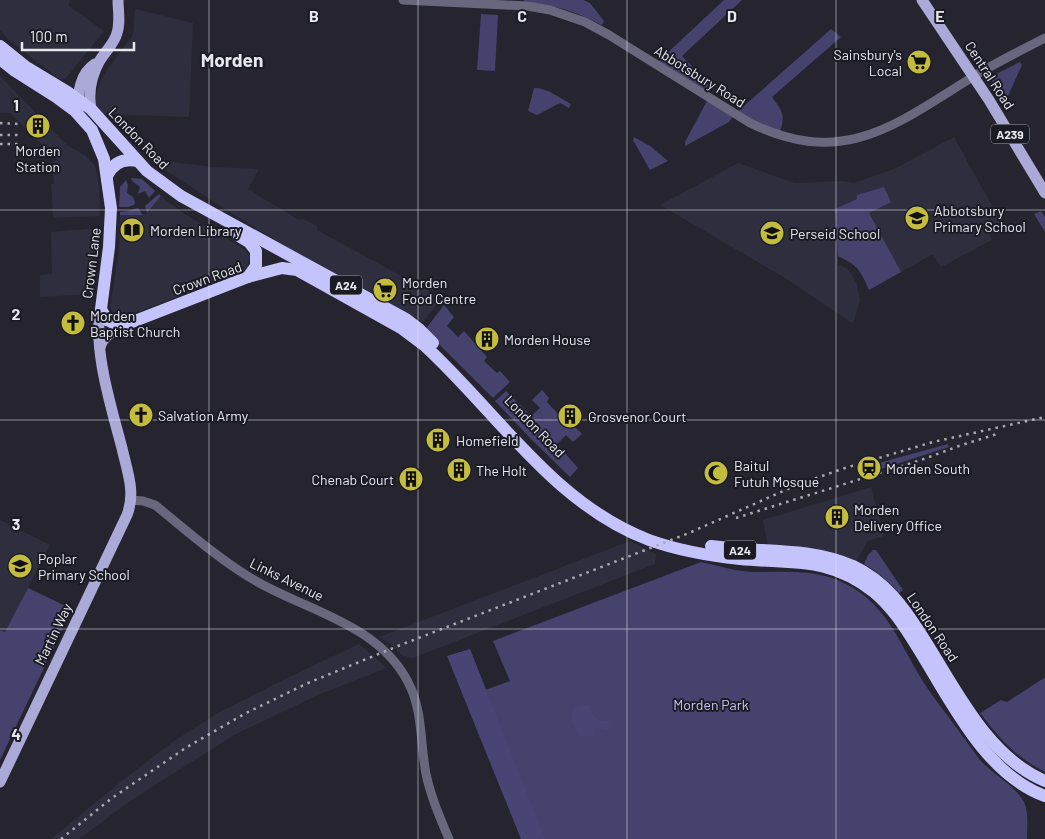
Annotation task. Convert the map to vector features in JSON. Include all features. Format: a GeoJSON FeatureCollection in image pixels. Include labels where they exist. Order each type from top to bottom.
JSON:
{"type":"FeatureCollection","features":[{"type":"Feature","properties":{"kind":"highway","name":"London Road"},"geometry":{"type":"LineString","coordinates":[[0,46],[26,67],[78,99],[87,114],[99,147]]}},
{"type":"Feature","properties":{"kind":"highway","name":"London Road"},"geometry":{"type":"LineString","coordinates":[[0,59],[27,79],[87,114],[164,184],[206,211],[217,215],[414,324],[566,480],[604,508],[627,522],[653,532],[712,546],[741,550],[795,551],[822,555],[856,568],[874,578],[888,589],[905,610],[972,716],[987,736],[1014,764],[1045,781]]}},
{"type":"Feature","properties":{"kind":"highway","name":"Crown Lane"},"geometry":{"type":"LineString","coordinates":[[99,147],[107,176],[111,223],[101,309]]}},
{"type":"Feature","properties":{"kind":"highway"},"geometry":{"type":"LineString","coordinates":[[107,176],[110,169],[119,162],[137,161]]}},
{"type":"Feature","properties":{"kind":"highway","name":"A24"},"geometry":{"type":"LineString","coordinates":[[206,211],[248,242],[256,251],[256,266],[248,278]]}},
{"type":"Feature","properties":{"kind":"highway","name":"London Road"},"geometry":{"type":"LineString","coordinates":[[269,273],[282,268],[297,270],[413,336],[447,366],[498,422],[562,485],[592,509],[621,528],[651,540],[711,554],[739,559],[789,561],[817,565],[834,569],[861,583],[874,592],[894,612],[961,718],[984,750],[1011,776],[1045,796]]}},
{"type":"Feature","properties":{"kind":"highway","name":"Crown Road"},"geometry":{"type":"LineString","coordinates":[[127,324],[248,278],[269,273]]}},
{"type":"Feature","properties":{"kind":"highway"},"geometry":{"type":"LineString","coordinates":[[101,309],[107,320],[114,323],[127,324]]}},
{"type":"Feature","properties":{"kind":"main road"},"geometry":{"type":"LineString","coordinates":[[87,114],[90,88],[99,62],[118,32],[118,0]]}},
{"type":"Feature","properties":{"kind":"main road","name":"Central Road"},"geometry":{"type":"LineString","coordinates":[[922,0],[974,76],[1045,193]]}},
{"type":"Feature","properties":{"kind":"main road"},"geometry":{"type":"LineString","coordinates":[[78,99],[83,78],[90,67],[99,62]]}},
{"type":"Feature","properties":{"kind":"main road"},"geometry":{"type":"LineString","coordinates":[[59,87],[69,87],[83,78]]}},
{"type":"Feature","properties":{"kind":"main road","name":"Crown Lane"},"geometry":{"type":"LineString","coordinates":[[101,309],[98,325],[100,347],[130,480],[132,500]]}},
{"type":"Feature","properties":{"kind":"main road","name":"Crown Road"},"geometry":{"type":"LineString","coordinates":[[100,347],[104,338],[109,333],[127,324]]}},
{"type":"Feature","properties":{"kind":"main road","name":"Martin Way"},"geometry":{"type":"LineString","coordinates":[[0,782],[120,530],[132,500]]}},
{"type":"Feature","properties":{"kind":"street","name":"Abbotsbury Road"},"geometry":{"type":"LineString","coordinates":[[403,0],[527,6],[550,10],[586,22],[750,123],[770,133],[802,141],[842,141],[864,137],[886,129],[974,76],[1045,38]]}},
{"type":"Feature","properties":{"kind":"street","name":"Links Avenue"},"geometry":{"type":"LineString","coordinates":[[132,500],[143,500],[155,505],[219,557],[264,586],[314,607],[356,630],[386,653],[403,672],[417,703],[429,787],[449,839]]}},
{"type":"Feature","properties":{"kind":"shaded area"},"geometry":{"type":"Polygon","coordinates":[[[0,0],[70,0],[69,6],[104,31],[65,79],[59,79],[9,40],[0,30],[0,0]]]}},
{"type":"Feature","properties":{"kind":"shaded area"},"geometry":{"type":"Polygon","coordinates":[[[135,9],[193,23],[189,117],[101,114],[96,107],[99,84],[108,68],[133,35],[135,9]]]}},
{"type":"Feature","properties":{"kind":"shaded area"},"geometry":{"type":"Polygon","coordinates":[[[0,76],[67,145],[86,156],[95,166],[99,183],[100,216],[53,218],[51,184],[54,184],[52,161],[58,160],[10,113],[0,113],[0,76]]]}},
{"type":"Feature","properties":{"kind":"shaded area"},"geometry":{"type":"Polygon","coordinates":[[[954,137],[1003,226],[994,230],[987,230],[992,240],[941,267],[933,254],[869,290],[854,264],[838,256],[838,264],[849,270],[857,284],[860,300],[853,324],[790,281],[660,205],[738,163],[795,183],[843,181],[854,183],[896,168],[954,137]]]}},
{"type":"Feature","properties":{"kind":"shaded area"},"geometry":{"type":"Polygon","coordinates":[[[166,161],[213,167],[259,169],[248,189],[299,220],[303,219],[317,226],[317,230],[442,298],[423,322],[291,250],[219,205],[165,170],[166,161]]]}},
{"type":"Feature","properties":{"kind":"shaded area"},"geometry":{"type":"Polygon","coordinates":[[[161,196],[183,213],[244,249],[249,256],[248,267],[244,271],[127,316],[117,316],[110,308],[119,250],[120,215],[143,215],[147,213],[161,196]]]}},
{"type":"Feature","properties":{"kind":"shaded area"},"geometry":{"type":"Polygon","coordinates":[[[98,228],[92,294],[40,297],[40,275],[52,274],[51,232],[98,228]]]}},
{"type":"Feature","properties":{"kind":"shaded area"},"geometry":{"type":"Polygon","coordinates":[[[871,487],[884,536],[868,541],[855,563],[768,547],[763,520],[871,487]]]}},
{"type":"Feature","properties":{"kind":"shaded area","name":"Poplar Primary School"},"geometry":{"type":"Polygon","coordinates":[[[0,520],[50,545],[5,633],[0,630],[0,520]]]}},
{"type":"Feature","properties":{"kind":"shaded area"},"geometry":{"type":"Polygon","coordinates":[[[630,541],[656,554],[655,564],[413,658],[403,656],[389,643],[379,637],[630,541]]]}},
{"type":"Feature","properties":{"kind":"shaded area"},"geometry":{"type":"Polygon","coordinates":[[[359,644],[387,668],[318,695],[234,735],[129,802],[79,839],[51,839],[171,743],[216,714],[359,644]]]}},
{"type":"Feature","properties":{"kind":"shaded area"},"geometry":{"type":"Polygon","coordinates":[[[470,649],[545,839],[521,839],[447,656],[470,649]]]}},
{"type":"Feature","properties":{"kind":"shaded area"},"geometry":{"type":"Polygon","coordinates":[[[589,705],[593,715],[600,721],[611,721],[611,729],[595,728],[594,737],[592,738],[588,736],[581,737],[571,721],[572,711],[579,706],[589,705]]]}},
{"type":"Feature","properties":{"kind":"green space"},"geometry":{"type":"Polygon","coordinates":[[[524,0],[583,0],[590,3],[604,21],[602,25],[564,9],[524,2],[524,0]]]}},
{"type":"Feature","properties":{"kind":"green space"},"geometry":{"type":"Polygon","coordinates":[[[724,0],[742,0],[682,56],[712,87],[707,95],[658,63],[724,0]]]}},
{"type":"Feature","properties":{"kind":"green space"},"geometry":{"type":"Polygon","coordinates":[[[481,14],[498,15],[495,71],[477,70],[481,14]]]}},
{"type":"Feature","properties":{"kind":"green space"},"geometry":{"type":"Polygon","coordinates":[[[831,29],[841,37],[772,97],[779,107],[783,118],[779,134],[736,113],[831,29]]]}},
{"type":"Feature","properties":{"kind":"green space"},"geometry":{"type":"Polygon","coordinates":[[[1020,62],[1022,65],[1008,96],[1000,102],[993,90],[992,79],[996,74],[1020,62]]]}},
{"type":"Feature","properties":{"kind":"green space"},"geometry":{"type":"Polygon","coordinates":[[[534,88],[548,91],[571,104],[569,108],[560,103],[537,115],[528,111],[534,88]]]}},
{"type":"Feature","properties":{"kind":"green space"},"geometry":{"type":"Polygon","coordinates":[[[708,99],[734,115],[729,122],[685,146],[685,142],[708,99]]]}},
{"type":"Feature","properties":{"kind":"green space"},"geometry":{"type":"Polygon","coordinates":[[[634,137],[650,146],[668,161],[650,170],[633,140],[634,137]]]}},
{"type":"Feature","properties":{"kind":"green space"},"geometry":{"type":"Polygon","coordinates":[[[131,178],[142,179],[155,191],[149,198],[145,191],[138,194],[140,187],[131,178]]]}},
{"type":"Feature","properties":{"kind":"green space"},"geometry":{"type":"Polygon","coordinates":[[[126,180],[128,185],[127,193],[133,197],[135,202],[134,205],[128,207],[119,207],[120,187],[126,180]]]}},
{"type":"Feature","properties":{"kind":"green space"},"geometry":{"type":"Polygon","coordinates":[[[884,187],[891,202],[869,213],[901,272],[869,290],[858,269],[838,256],[835,209],[857,199],[857,195],[884,187]]]}},
{"type":"Feature","properties":{"kind":"green space"},"geometry":{"type":"Polygon","coordinates":[[[159,194],[161,196],[147,213],[145,206],[159,194]]]}},
{"type":"Feature","properties":{"kind":"green space"},"geometry":{"type":"Polygon","coordinates":[[[138,208],[143,215],[120,215],[120,212],[138,208]]]}},
{"type":"Feature","properties":{"kind":"green space"},"geometry":{"type":"Polygon","coordinates":[[[1041,211],[1045,217],[1045,232],[1034,214],[1041,211]]]}},
{"type":"Feature","properties":{"kind":"green space"},"geometry":{"type":"Polygon","coordinates":[[[444,305],[454,317],[447,326],[458,337],[464,331],[487,357],[484,361],[497,373],[500,371],[510,382],[493,398],[425,330],[444,305]]]}},
{"type":"Feature","properties":{"kind":"green space"},"geometry":{"type":"Polygon","coordinates":[[[542,390],[549,398],[547,402],[572,429],[575,427],[582,434],[573,442],[566,435],[557,444],[578,468],[570,477],[495,401],[506,391],[531,416],[540,408],[532,400],[542,390]]]}},
{"type":"Feature","properties":{"kind":"green space"},"geometry":{"type":"Polygon","coordinates":[[[948,444],[949,447],[859,476],[857,469],[948,444]]]}},
{"type":"Feature","properties":{"kind":"green space"},"geometry":{"type":"Polygon","coordinates":[[[873,550],[876,550],[903,590],[899,593],[883,577],[864,564],[868,555],[873,550]]]}},
{"type":"Feature","properties":{"kind":"green space","name":"Morden Park"},"geometry":{"type":"Polygon","coordinates":[[[701,562],[742,571],[791,572],[824,576],[846,584],[874,605],[894,631],[928,689],[980,760],[1015,790],[1024,802],[1027,811],[1027,839],[543,839],[485,690],[510,681],[493,641],[701,562]]]}},
{"type":"Feature","properties":{"kind":"green space"},"geometry":{"type":"Polygon","coordinates":[[[28,588],[72,609],[0,760],[0,630],[5,632],[28,588]]]}},
{"type":"Feature","properties":{"kind":"green space"},"geometry":{"type":"Polygon","coordinates":[[[1044,678],[1045,772],[1024,760],[1009,747],[980,713],[1001,700],[1007,702],[1044,678]]]}},
{"type":"Feature","properties":{"kind":"railway"},"geometry":{"type":"LineString","coordinates":[[0,123],[19,124]]}},
{"type":"Feature","properties":{"kind":"railway"},"geometry":{"type":"LineString","coordinates":[[0,135],[19,135]]}},
{"type":"Feature","properties":{"kind":"railway"},"geometry":{"type":"LineString","coordinates":[[0,144],[19,144]]}},
{"type":"Feature","properties":{"kind":"railway"},"geometry":{"type":"LineString","coordinates":[[61,839],[112,798],[187,747],[246,713],[308,683],[689,533],[799,484],[845,468],[933,442],[1045,417]]}},
{"type":"Feature","properties":{"kind":"railway"},"geometry":{"type":"LineString","coordinates":[[736,518],[1000,433]]}},
{"type":"Feature","properties":{"kind":"place","name":"Sainsbury's Local"},"geometry":{"type":"Point","coordinates":[919,62]}},
{"type":"Feature","properties":{"kind":"place","name":"Morden Station"},"geometry":{"type":"Point","coordinates":[38,126]}},
{"type":"Feature","properties":{"kind":"place","name":"Abbotsbury Primary School"},"geometry":{"type":"Point","coordinates":[917,218]}},
{"type":"Feature","properties":{"kind":"place","name":"Morden Library"},"geometry":{"type":"Point","coordinates":[132,230]}},
{"type":"Feature","properties":{"kind":"place","name":"Perseid School"},"geometry":{"type":"Point","coordinates":[772,233]}},
{"type":"Feature","properties":{"kind":"place","name":"Morden Food Centre"},"geometry":{"type":"Point","coordinates":[385,290]}},
{"type":"Feature","properties":{"kind":"place","name":"Morden Baptist Church"},"geometry":{"type":"Point","coordinates":[73,323]}},
{"type":"Feature","properties":{"kind":"place","name":"Morden House"},"geometry":{"type":"Point","coordinates":[487,339]}},
{"type":"Feature","properties":{"kind":"place","name":"Salvation Army"},"geometry":{"type":"Point","coordinates":[141,415]}},
{"type":"Feature","properties":{"kind":"place","name":"Grosvenor Court"},"geometry":{"type":"Point","coordinates":[570,416]}},
{"type":"Feature","properties":{"kind":"place","name":"Homefield"},"geometry":{"type":"Point","coordinates":[438,440]}},
{"type":"Feature","properties":{"kind":"place","name":"Morden South"},"geometry":{"type":"Point","coordinates":[869,468]}},
{"type":"Feature","properties":{"kind":"place","name":"The Holt"},"geometry":{"type":"Point","coordinates":[459,470]}},
{"type":"Feature","properties":{"kind":"place","name":"Baitul Futuh Mosque"},"geometry":{"type":"Point","coordinates":[716,473]}},
{"type":"Feature","properties":{"kind":"place","name":"Chenab Court"},"geometry":{"type":"Point","coordinates":[411,479]}},
{"type":"Feature","properties":{"kind":"place","name":"Morden Delivery Office"},"geometry":{"type":"Point","coordinates":[837,517]}},
{"type":"Feature","properties":{"kind":"place","name":"Poplar Primary School"},"geometry":{"type":"Point","coordinates":[20,566]}},
{"type":"Feature","properties":{"kind":"district","name":"Morden"},"geometry":{"type":"Point","coordinates":[232,59]}}]}
